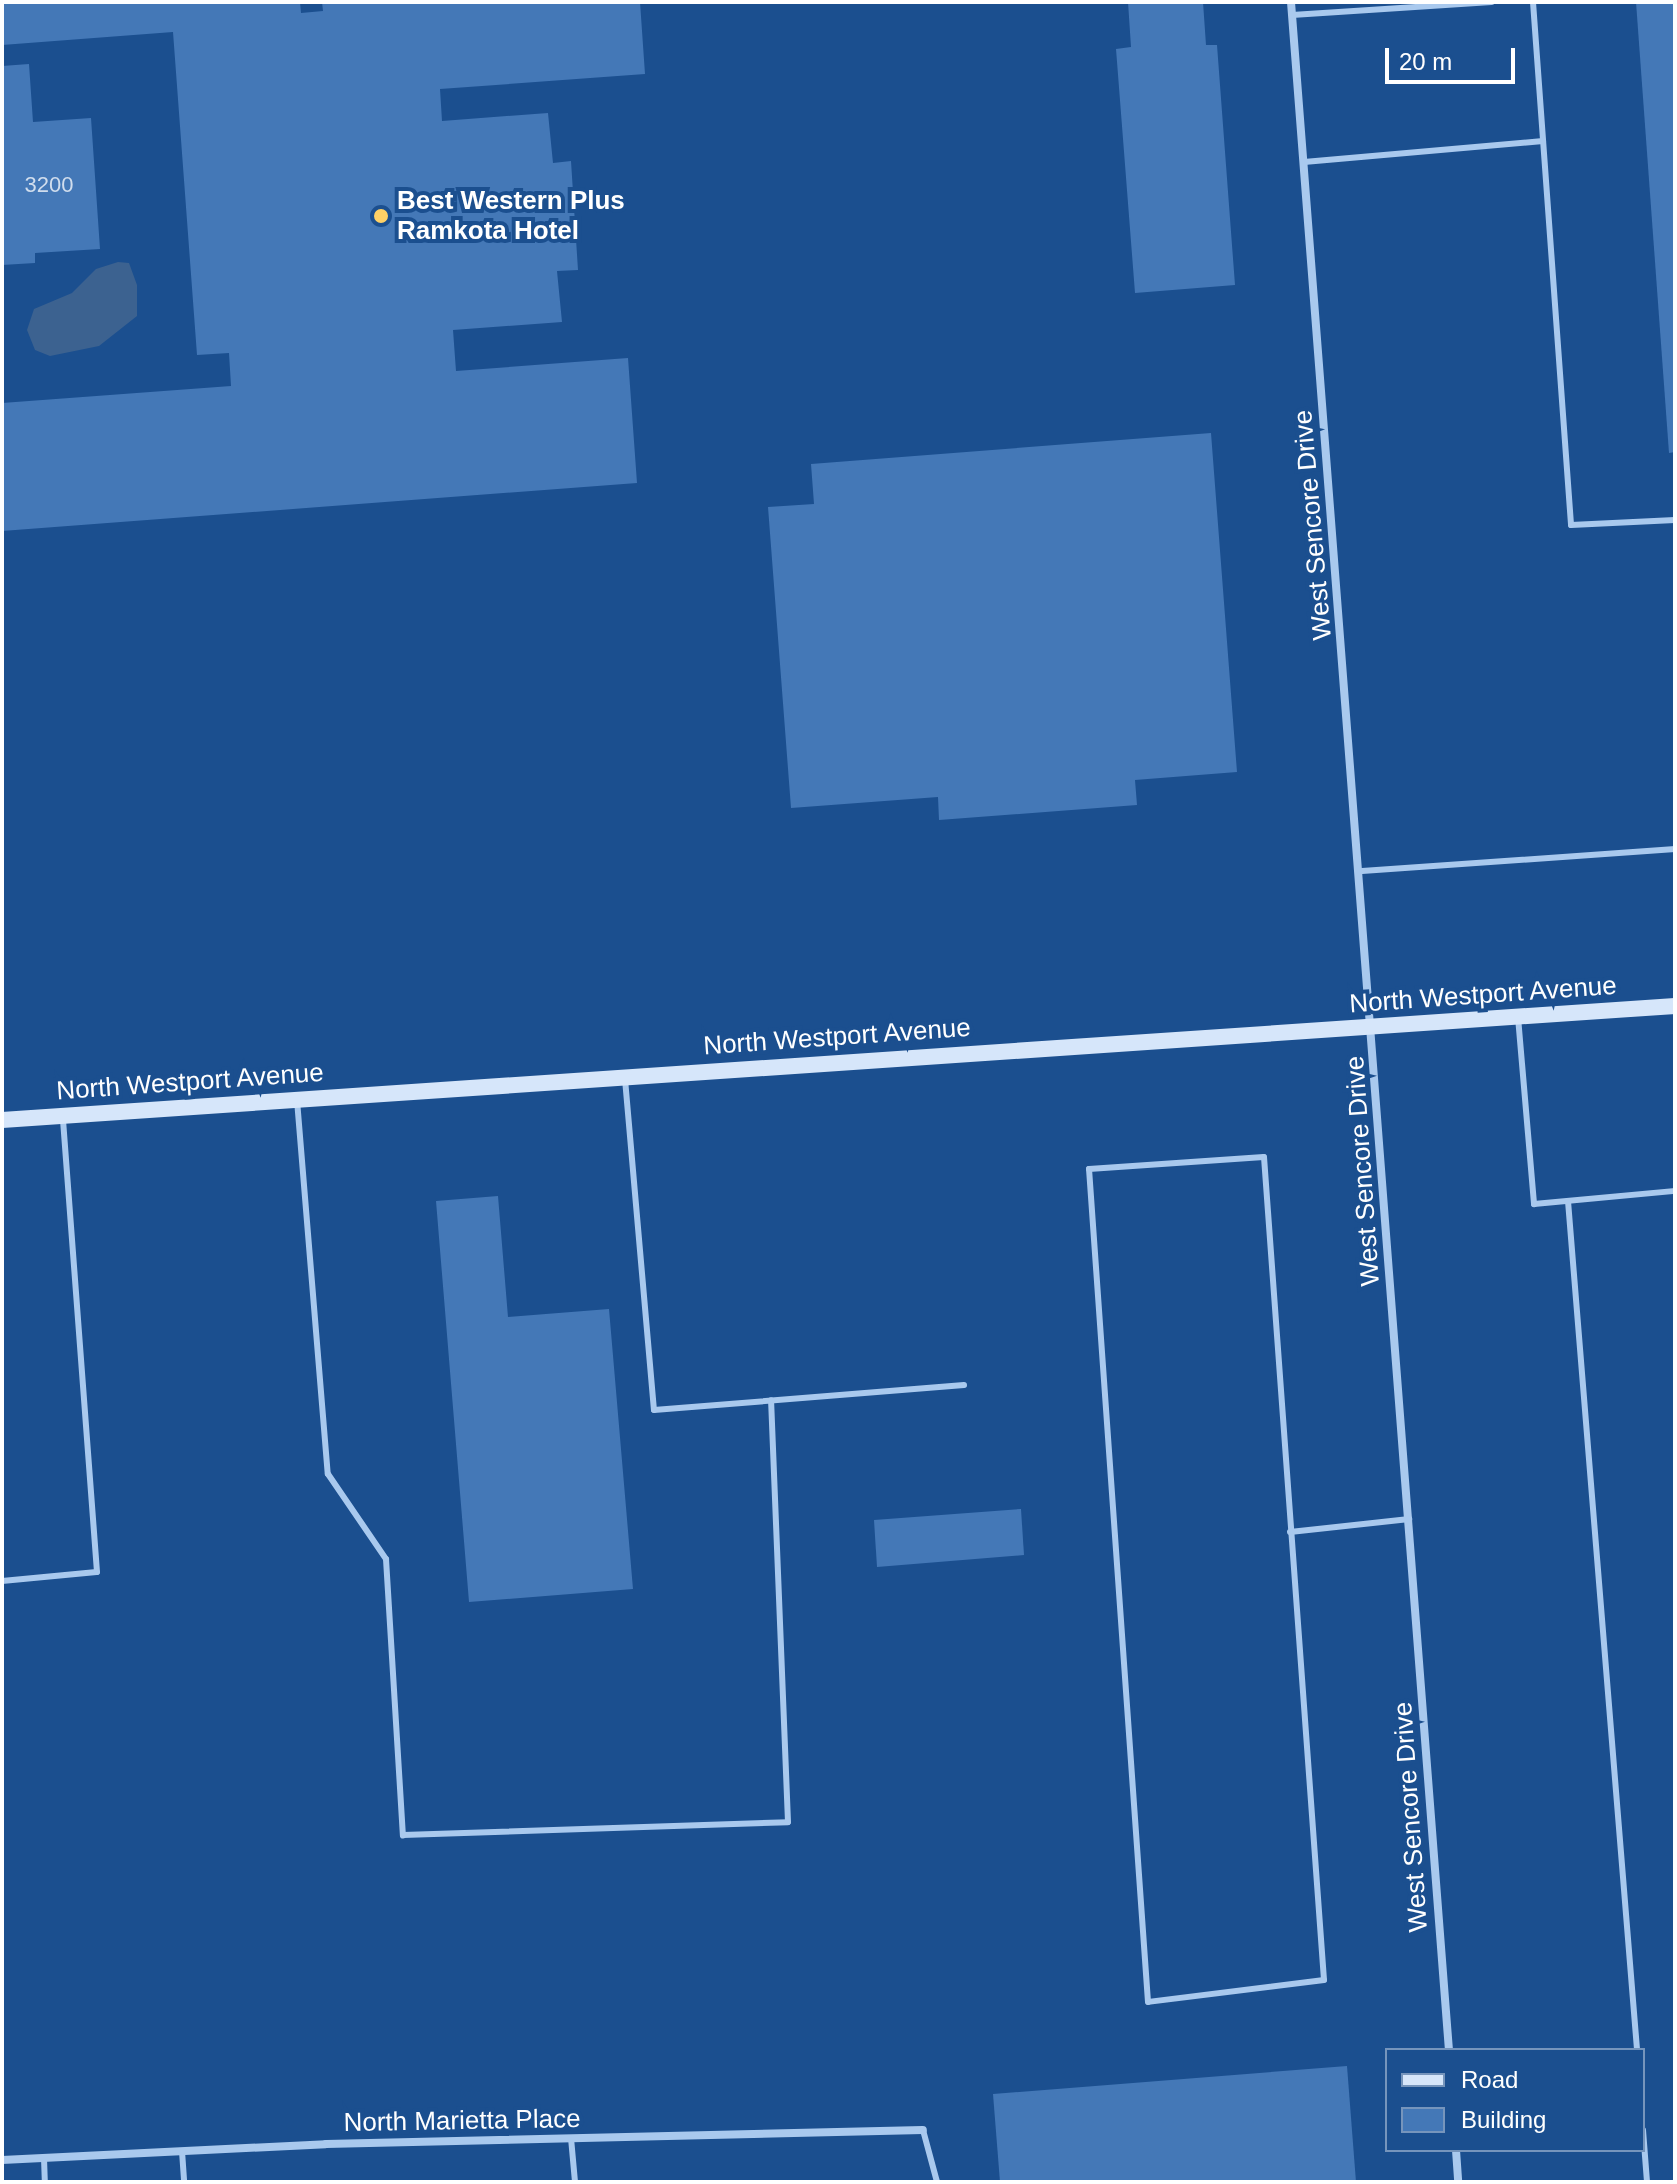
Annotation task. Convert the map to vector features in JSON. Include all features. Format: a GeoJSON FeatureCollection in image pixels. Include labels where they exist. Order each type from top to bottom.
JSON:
{"type":"FeatureCollection","features":[{"type":"Feature","properties":{"kind":"main road","name":"North Westport Avenue"},"geometry":{"type":"LineString","coordinates":[[2,1120],[625,1075],[1675,1006]]}},
{"type":"Feature","properties":{"kind":"street","name":"West Sencore Drive"},"geometry":{"type":"LineString","coordinates":[[1291,2],[1362,871],[1449,2048]]}},
{"type":"Feature","properties":{"kind":"street","name":"North Marietta Place"},"geometry":{"type":"LineString","coordinates":[[2,2160],[571,2138],[923,2130]]}},
{"type":"Feature","properties":{"kind":"street"},"geometry":{"type":"LineString","coordinates":[[1456,2152],[1458,2182]]}},
{"type":"Feature","properties":{"kind":"lane"},"geometry":{"type":"LineString","coordinates":[[1292,15],[1492,2]]}},
{"type":"Feature","properties":{"kind":"lane"},"geometry":{"type":"LineString","coordinates":[[1533,2],[1571,525],[1675,520]]}},
{"type":"Feature","properties":{"kind":"lane"},"geometry":{"type":"LineString","coordinates":[[1304,162],[1543,141]]}},
{"type":"Feature","properties":{"kind":"lane"},"geometry":{"type":"LineString","coordinates":[[1362,871],[1675,849]]}},
{"type":"Feature","properties":{"kind":"lane"},"geometry":{"type":"LineString","coordinates":[[1518,1017],[1534,1204],[1675,1191]]}},
{"type":"Feature","properties":{"kind":"lane"},"geometry":{"type":"LineString","coordinates":[[625,1075],[654,1410],[964,1385]]}},
{"type":"Feature","properties":{"kind":"lane"},"geometry":{"type":"LineString","coordinates":[[297,1098],[328,1474],[386,1559],[403,1835],[788,1822],[771,1400]]}},
{"type":"Feature","properties":{"kind":"lane"},"geometry":{"type":"LineString","coordinates":[[2,1581],[97,1572],[63,1115]]}},
{"type":"Feature","properties":{"kind":"lane"},"geometry":{"type":"LineString","coordinates":[[1264,1157],[1290,1532],[1324,1980],[1148,2002],[1089,1169],[1264,1157]]}},
{"type":"Feature","properties":{"kind":"lane"},"geometry":{"type":"LineString","coordinates":[[1568,1201],[1637,2048]]}},
{"type":"Feature","properties":{"kind":"lane"},"geometry":{"type":"LineString","coordinates":[[1290,1532],[1409,1519]]}},
{"type":"Feature","properties":{"kind":"lane"},"geometry":{"type":"LineString","coordinates":[[923,2130],[937,2182]]}},
{"type":"Feature","properties":{"kind":"lane"},"geometry":{"type":"LineString","coordinates":[[571,2138],[575,2182]]}},
{"type":"Feature","properties":{"kind":"lane"},"geometry":{"type":"LineString","coordinates":[[182,2151],[184,2182]]}},
{"type":"Feature","properties":{"kind":"lane"},"geometry":{"type":"LineString","coordinates":[[1645,2152],[1647,2182]]}},
{"type":"Feature","properties":{"kind":"lane"},"geometry":{"type":"LineString","coordinates":[[44,2158],[45,2182]]}},
{"type":"Feature","properties":{"kind":"water"},"geometry":{"type":"Polygon","coordinates":[[[118,262],[129,263],[137,285],[137,316],[99,346],[50,356],[35,350],[27,330],[34,309],[72,293],[96,269],[118,262]]]}},
{"type":"Feature","properties":{"kind":"building","name":"Best Western Plus Ramkota Hotel"},"geometry":{"type":"Polygon","coordinates":[[[2,2],[300,2],[301,13],[323,11],[322,2],[640,2],[645,74],[440,89],[442,121],[548,113],[553,163],[571,161],[578,270],[557,271],[562,322],[453,330],[456,371],[628,358],[637,483],[2,531],[2,403],[231,386],[229,353],[197,355],[173,32],[2,45],[2,2]]]}},
{"type":"Feature","properties":{"kind":"building"},"geometry":{"type":"Polygon","coordinates":[[[1128,2],[1203,2],[1206,45],[1217,45],[1235,285],[1135,293],[1116,49],[1131,47],[1128,2]]]}},
{"type":"Feature","properties":{"kind":"building"},"geometry":{"type":"Polygon","coordinates":[[[1636,2],[1675,2],[1675,452],[1669,453],[1636,2]]]}},
{"type":"Feature","properties":{"kind":"building"},"geometry":{"type":"Polygon","coordinates":[[[29,64],[33,122],[91,118],[100,249],[35,253],[35,263],[2,265],[2,66],[29,64]]]}},
{"type":"Feature","properties":{"kind":"building"},"geometry":{"type":"Polygon","coordinates":[[[1211,433],[1237,772],[1135,780],[1137,805],[939,820],[938,797],[791,808],[768,507],[814,504],[811,464],[1211,433]]]}},
{"type":"Feature","properties":{"kind":"building"},"geometry":{"type":"Polygon","coordinates":[[[498,1196],[508,1317],[609,1309],[633,1589],[469,1602],[436,1201],[498,1196]]]}},
{"type":"Feature","properties":{"kind":"building"},"geometry":{"type":"Polygon","coordinates":[[[1021,1509],[1024,1555],[877,1567],[874,1520],[1021,1509]]]}},
{"type":"Feature","properties":{"kind":"building"},"geometry":{"type":"Polygon","coordinates":[[[1347,2066],[1356,2182],[1000,2182],[993,2094],[1347,2066]]]}},
{"type":"Feature","properties":{"kind":"place","name":"Best Western Plus Ramkota Hotel"},"geometry":{"type":"Point","coordinates":[381,216]}}]}
